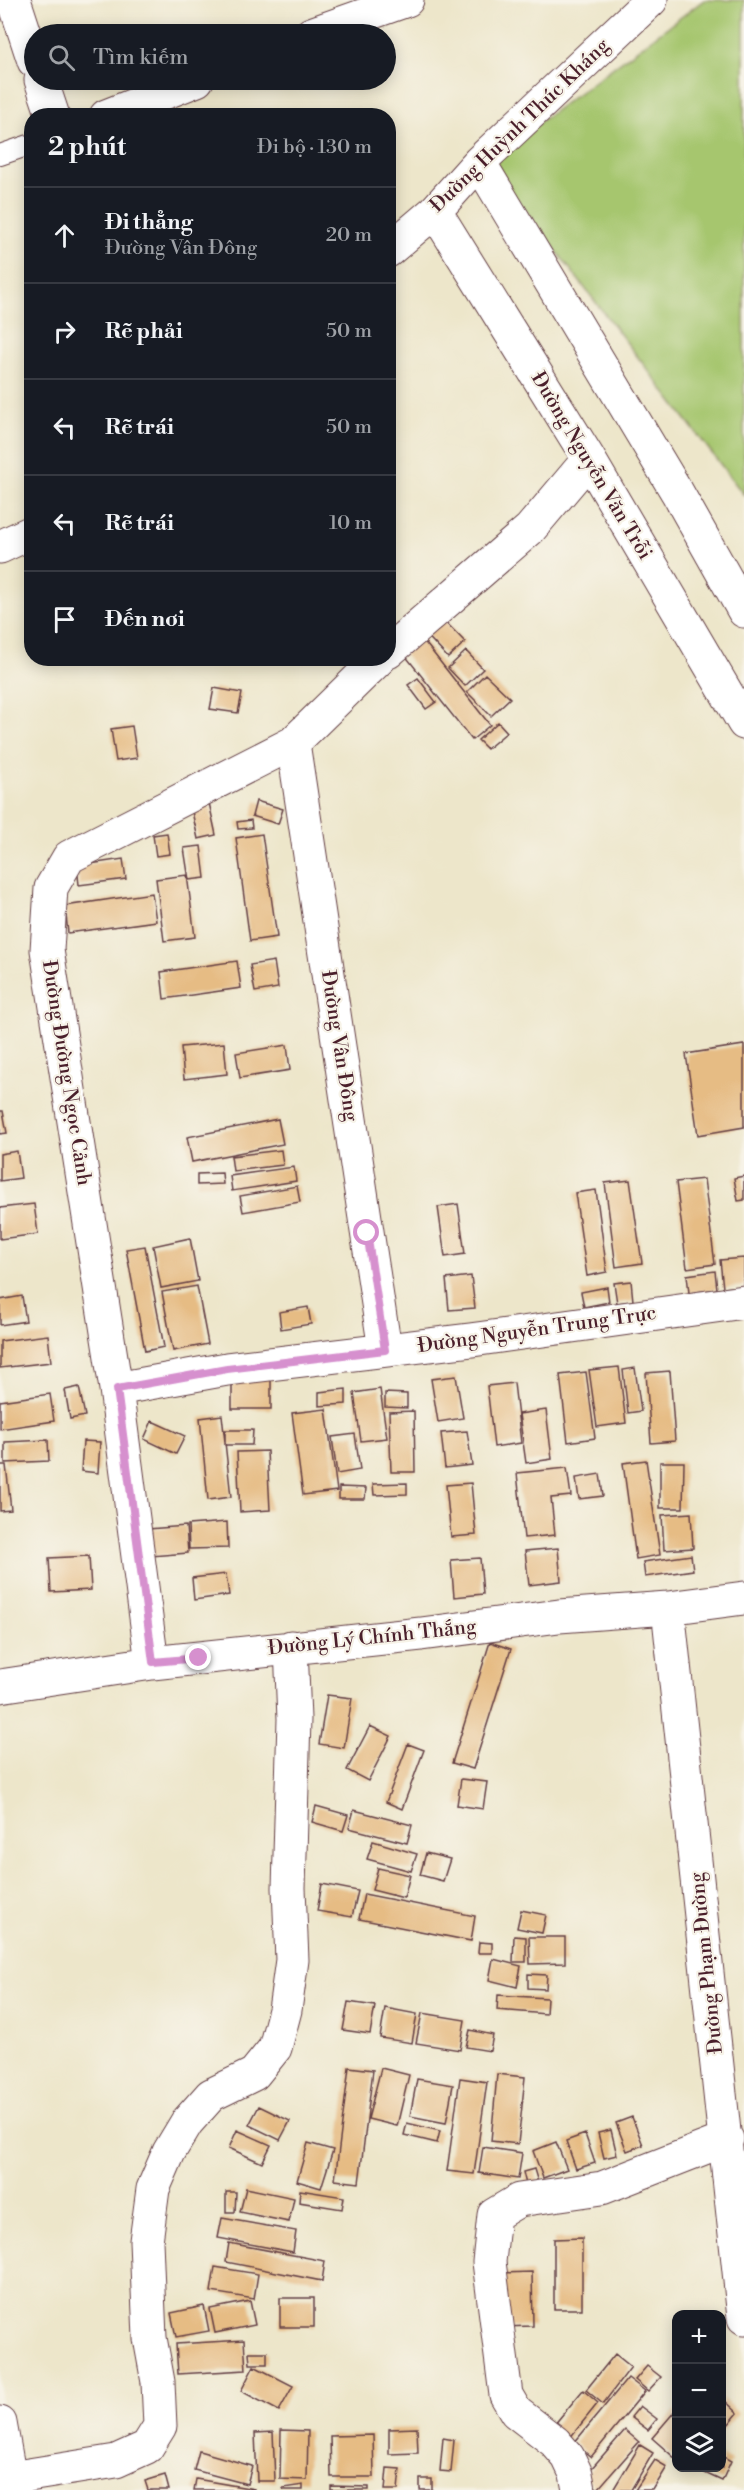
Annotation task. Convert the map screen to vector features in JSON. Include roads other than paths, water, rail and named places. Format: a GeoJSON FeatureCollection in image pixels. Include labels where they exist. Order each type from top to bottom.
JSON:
{"type":"FeatureCollection","features":[{"type":"Feature","properties":{"kind":"street"},"geometry":{"type":"LineString","coordinates":[[14,0],[24,30]]}},
{"type":"Feature","properties":{"kind":"street"},"geometry":{"type":"LineString","coordinates":[[339,24],[407,0]]}},
{"type":"Feature","properties":{"kind":"street","name":"Đường Huỳnh Thúc Kháng"},"geometry":{"type":"LineString","coordinates":[[396,244],[435,211],[479,162],[651,0]]}},
{"type":"Feature","properties":{"kind":"street"},"geometry":{"type":"LineString","coordinates":[[44,90],[50,108]]}},
{"type":"Feature","properties":{"kind":"street"},"geometry":{"type":"LineString","coordinates":[[126,108],[172,90]]}},
{"type":"Feature","properties":{"kind":"street"},"geometry":{"type":"LineString","coordinates":[[479,162],[677,492],[744,611]]}},
{"type":"Feature","properties":{"kind":"street","name":"Đường Nguyễn Văn Trỗi"},"geometry":{"type":"LineString","coordinates":[[435,211],[589,459],[744,723]]}},
{"type":"Feature","properties":{"kind":"street"},"geometry":{"type":"LineString","coordinates":[[396,645],[530,529],[589,459]]}},
{"type":"Feature","properties":{"kind":"street"},"geometry":{"type":"LineString","coordinates":[[0,547],[24,536]]}},
{"type":"Feature","properties":{"kind":"street","name":"Đường Đường Ngọc Cảnh"},"geometry":{"type":"LineString","coordinates":[[153,1662],[117,1389],[47,950],[51,888],[69,857],[293,743],[373,666]]}},
{"type":"Feature","properties":{"kind":"street","name":"Đường Vân Đông"},"geometry":{"type":"LineString","coordinates":[[293,743],[385,1350]]}},
{"type":"Feature","properties":{"kind":"street","name":"Đường Nguyễn Trung Trực"},"geometry":{"type":"LineString","coordinates":[[117,1389],[227,1369],[744,1302]]}},
{"type":"Feature","properties":{"kind":"street","name":"Đường Lý Chính Thắng"},"geometry":{"type":"LineString","coordinates":[[0,1686],[153,1662],[421,1634],[559,1616],[668,1608],[744,1598]]}},
{"type":"Feature","properties":{"kind":"street","name":"Đường Phạm Đường"},"geometry":{"type":"LineString","coordinates":[[668,1608],[727,2139],[744,2318]]}},
{"type":"Feature","properties":{"kind":"street"},"geometry":{"type":"LineString","coordinates":[[0,2423],[11,2484],[116,2461],[147,2447],[159,2426],[158,2382],[150,2338],[146,2241],[153,2189],[169,2152],[187,2122],[211,2096],[254,2074],[275,2048],[285,2010],[292,1960],[289,1888],[294,1719],[291,1647]]}},
{"type":"Feature","properties":{"kind":"street"},"geometry":{"type":"LineString","coordinates":[[579,2490],[576,2474],[568,2457],[555,2442],[516,2412],[506,2395],[489,2262],[494,2215],[519,2200],[602,2188],[727,2139]]}},
{"type":"Feature","properties":{"kind":"lane"},"geometry":{"type":"LineString","coordinates":[[0,155],[24,147]]}}]}
